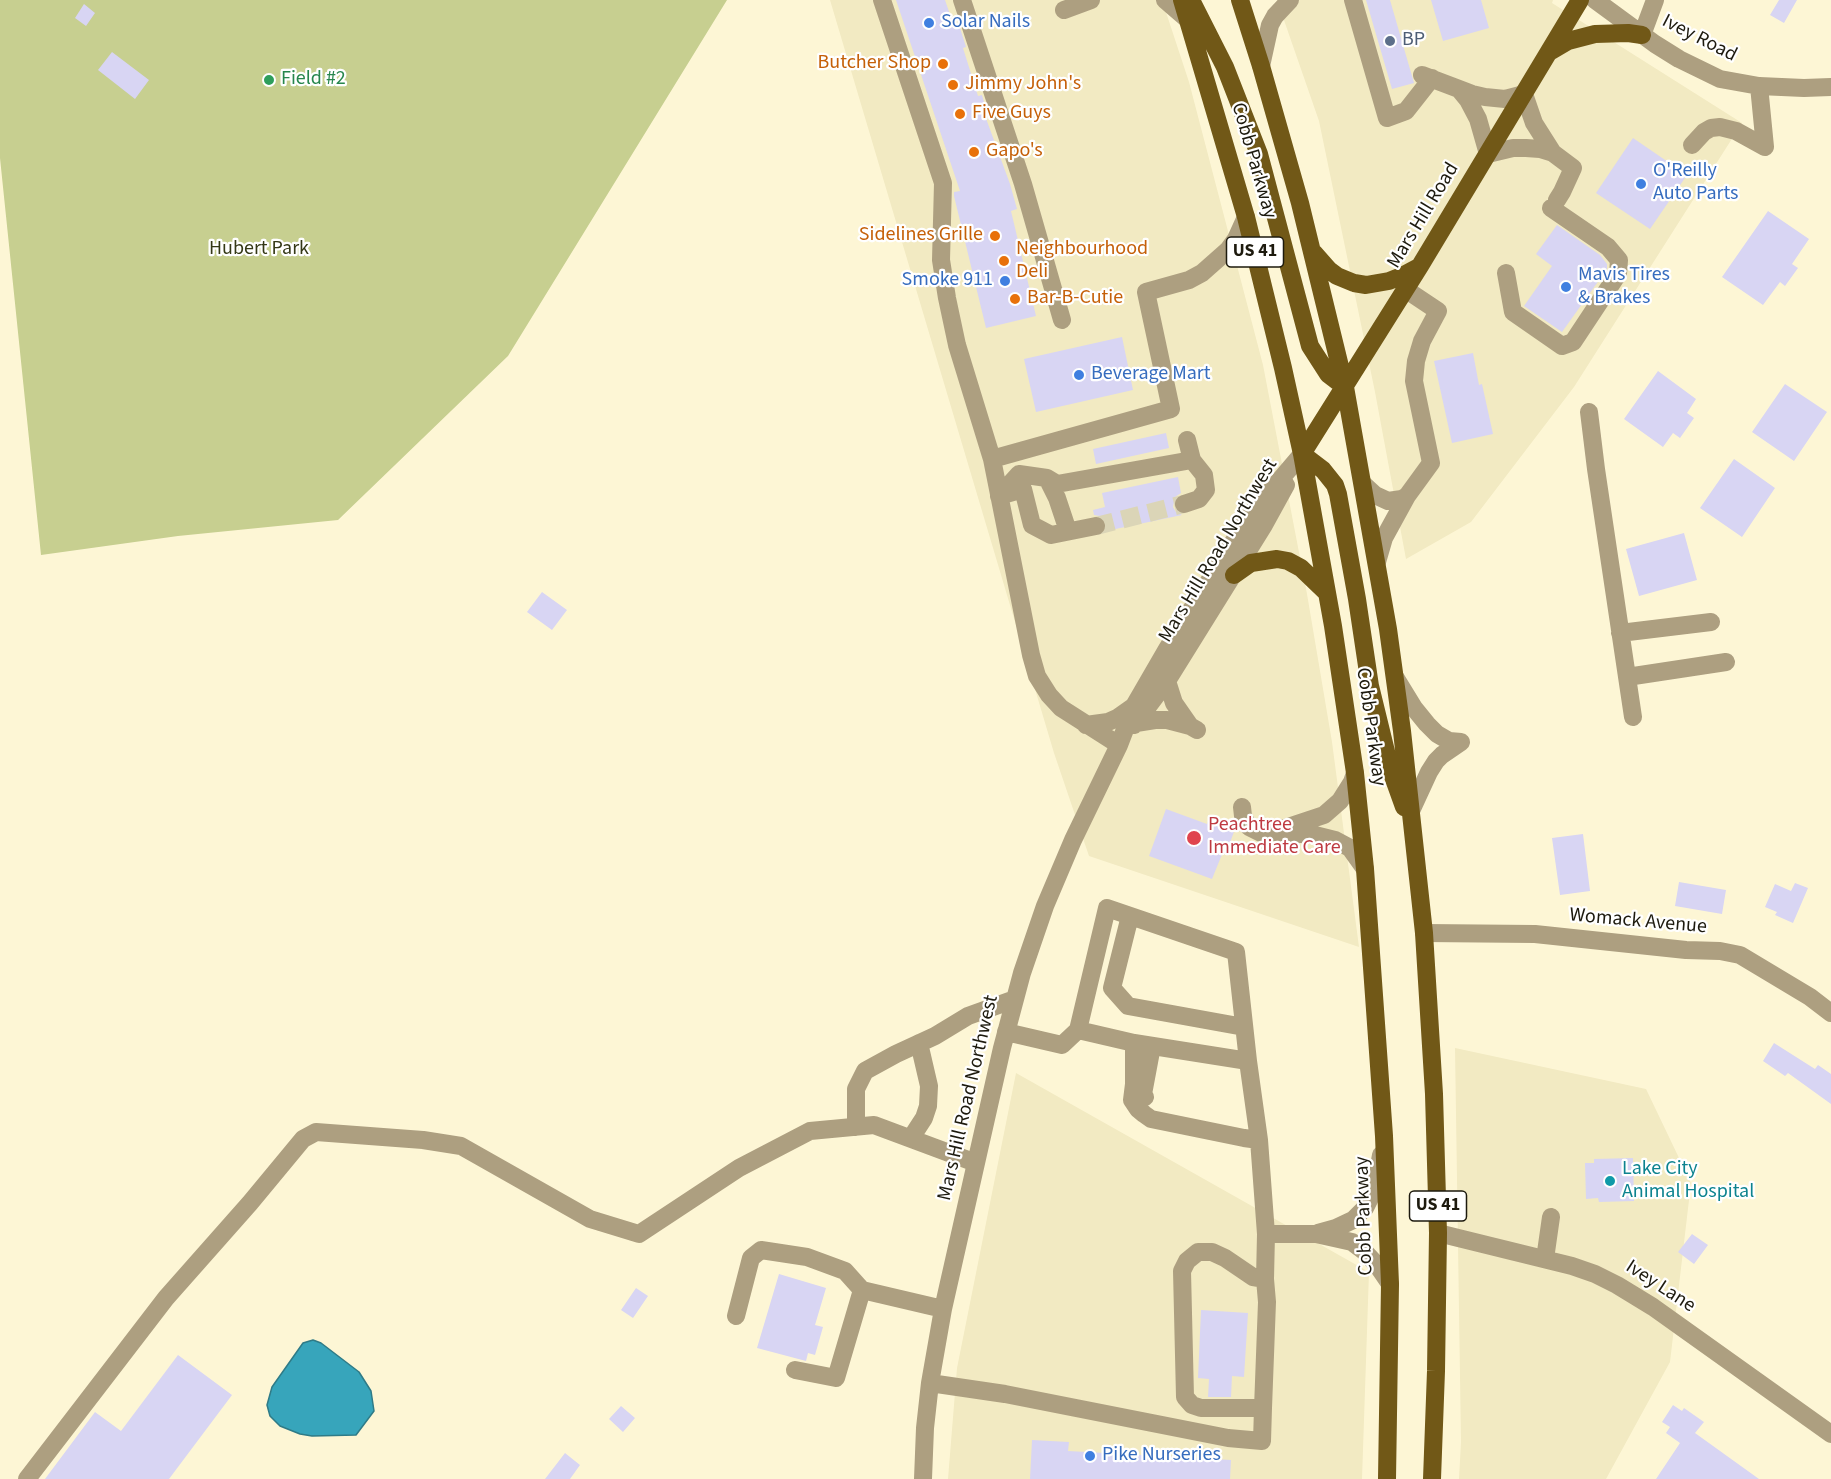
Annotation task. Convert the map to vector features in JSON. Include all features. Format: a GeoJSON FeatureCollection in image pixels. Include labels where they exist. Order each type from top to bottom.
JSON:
{"type":"FeatureCollection","features":[{"type":"Feature","properties":{"kind":"main road","name":"Cobb Parkway"},"geometry":{"type":"LineString","coordinates":[[1182,0],[1246,217],[1302,454],[1355,773],[1365,869],[1384,1136],[1390,1284],[1388,1479]]}},
{"type":"Feature","properties":{"kind":"main road"},"geometry":{"type":"LineString","coordinates":[[1191,0],[1225,67],[1259,154],[1311,346],[1328,374],[1345,387]]}},
{"type":"Feature","properties":{"kind":"main road","name":"Cobb Parkway"},"geometry":{"type":"LineString","coordinates":[[1240,0],[1261,66],[1312,250],[1345,387],[1377,562],[1395,677],[1424,933],[1431,1041],[1438,1233],[1432,1479]]}},
{"type":"Feature","properties":{"kind":"main road","name":"Mars Hill Road"},"geometry":{"type":"LineString","coordinates":[[1302,454],[1406,289],[1580,0]]}},
{"type":"Feature","properties":{"kind":"main road"},"geometry":{"type":"LineString","coordinates":[[1550,52],[1580,36],[1613,32],[1642,35]]}},
{"type":"Feature","properties":{"kind":"main road"},"geometry":{"type":"LineString","coordinates":[[1312,250],[1337,276],[1366,285],[1389,281],[1420,266]]}},
{"type":"Feature","properties":{"kind":"main road"},"geometry":{"type":"LineString","coordinates":[[1302,454],[1323,470],[1335,485],[1338,494],[1374,708],[1390,768],[1412,820]]}},
{"type":"Feature","properties":{"kind":"main road"},"geometry":{"type":"LineString","coordinates":[[1234,575],[1251,563],[1277,559],[1288,561],[1301,568],[1327,594]]}},
{"type":"Feature","properties":{"kind":"street"},"geometry":{"type":"LineString","coordinates":[[882,0],[943,183],[941,260],[945,288],[957,345],[992,459],[1030,655],[1037,676],[1061,708],[1119,745]]}},
{"type":"Feature","properties":{"kind":"street"},"geometry":{"type":"LineString","coordinates":[[962,0],[1023,184],[1062,320]]}},
{"type":"Feature","properties":{"kind":"street"},"geometry":{"type":"LineString","coordinates":[[1064,10],[1091,0]]}},
{"type":"Feature","properties":{"kind":"street"},"geometry":{"type":"LineString","coordinates":[[1166,0],[1188,19]]}},
{"type":"Feature","properties":{"kind":"street"},"geometry":{"type":"LineString","coordinates":[[1261,66],[1270,25],[1290,0]]}},
{"type":"Feature","properties":{"kind":"street"},"geometry":{"type":"LineString","coordinates":[[1353,0],[1387,118],[1406,111],[1427,77],[1472,94],[1493,99],[1505,99],[1524,94],[1534,123],[1553,153]]}},
{"type":"Feature","properties":{"kind":"street","name":"Ivey Road"},"geometry":{"type":"LineString","coordinates":[[1595,0],[1679,59],[1720,79],[1759,86],[1831,87]]}},
{"type":"Feature","properties":{"kind":"street"},"geometry":{"type":"LineString","coordinates":[[1642,35],[1655,0]]}},
{"type":"Feature","properties":{"kind":"street"},"geometry":{"type":"LineString","coordinates":[[1692,145],[1704,132],[1720,127],[1737,131],[1765,147],[1759,86]]}},
{"type":"Feature","properties":{"kind":"street"},"geometry":{"type":"LineString","coordinates":[[1459,89],[1478,119],[1488,154],[1513,148],[1540,149],[1553,153],[1573,168],[1554,204],[1608,247],[1618,260],[1618,274],[1573,342],[1562,346],[1513,312],[1506,273]]}},
{"type":"Feature","properties":{"kind":"street"},"geometry":{"type":"LineString","coordinates":[[992,459],[1171,409],[1146,292],[1189,280],[1202,273],[1228,250],[1246,217]]}},
{"type":"Feature","properties":{"kind":"street"},"geometry":{"type":"LineString","coordinates":[[1377,562],[1384,538],[1407,496],[1431,463],[1414,381],[1416,360],[1422,341],[1438,311],[1406,289]]}},
{"type":"Feature","properties":{"kind":"street"},"geometry":{"type":"LineString","coordinates":[[1589,412],[1633,717]]}},
{"type":"Feature","properties":{"kind":"street"},"geometry":{"type":"LineString","coordinates":[[1184,504],[1199,499],[1206,490],[1204,474],[1192,460],[1187,440]]}},
{"type":"Feature","properties":{"kind":"street","name":"Mars Hill Road Northwest"},"geometry":{"type":"LineString","coordinates":[[1135,714],[1167,681],[1264,525],[1302,454]]}},
{"type":"Feature","properties":{"kind":"street","name":"Mars Hill Road Northwest"},"geometry":{"type":"LineString","coordinates":[[922,1479],[930,1383],[942,1309],[1006,1032],[1034,939],[1055,881],[1089,804],[1173,639],[1250,516],[1302,454]]}},
{"type":"Feature","properties":{"kind":"street"},"geometry":{"type":"LineString","coordinates":[[999,496],[1020,474],[1047,478],[1057,484],[1192,460]]}},
{"type":"Feature","properties":{"kind":"street"},"geometry":{"type":"LineString","coordinates":[[1047,478],[1057,498],[1068,531]]}},
{"type":"Feature","properties":{"kind":"street"},"geometry":{"type":"LineString","coordinates":[[1363,484],[1375,495],[1388,501],[1407,496]]}},
{"type":"Feature","properties":{"kind":"street"},"geometry":{"type":"LineString","coordinates":[[999,496],[1023,489],[1032,525],[1051,535],[1096,526]]}},
{"type":"Feature","properties":{"kind":"street"},"geometry":{"type":"LineString","coordinates":[[1620,633],[1711,622]]}},
{"type":"Feature","properties":{"kind":"street"},"geometry":{"type":"LineString","coordinates":[[1627,677],[1726,662]]}},
{"type":"Feature","properties":{"kind":"street"},"geometry":{"type":"LineString","coordinates":[[1395,677],[1414,708],[1437,734],[1449,741],[1461,742],[1442,755],[1429,772],[1412,820]]}},
{"type":"Feature","properties":{"kind":"street"},"geometry":{"type":"LineString","coordinates":[[1086,725],[1108,722],[1135,714],[1193,728],[1174,703],[1167,681]]}},
{"type":"Feature","properties":{"kind":"street"},"geometry":{"type":"LineString","coordinates":[[1273,832],[1324,815],[1347,792],[1355,773]]}},
{"type":"Feature","properties":{"kind":"street"},"geometry":{"type":"LineString","coordinates":[[1242,807],[1243,816],[1249,827],[1261,833],[1316,835],[1335,840],[1350,848],[1365,869]]}},
{"type":"Feature","properties":{"kind":"street"},"geometry":{"type":"LineString","coordinates":[[930,1383],[1005,1394],[1228,1438],[1262,1441],[1267,1302],[1266,1234],[1251,1139],[1248,1061],[1236,952],[1107,908],[1078,1030],[1062,1045],[1006,1032]]}},
{"type":"Feature","properties":{"kind":"street"},"geometry":{"type":"LineString","coordinates":[[1130,916],[1112,988],[1128,1006],[1244,1027]]}},
{"type":"Feature","properties":{"kind":"street","name":"Womack Avenue"},"geometry":{"type":"LineString","coordinates":[[1424,933],[1534,934],[1686,950],[1720,951],[1740,955],[1831,1013]]}},
{"type":"Feature","properties":{"kind":"street"},"geometry":{"type":"LineString","coordinates":[[856,1127],[856,1089],[865,1071],[935,1036],[968,1016],[1015,999]]}},
{"type":"Feature","properties":{"kind":"street"},"geometry":{"type":"LineString","coordinates":[[1078,1030],[1143,1044],[1248,1061]]}},
{"type":"Feature","properties":{"kind":"street"},"geometry":{"type":"LineString","coordinates":[[911,1138],[924,1118],[928,1106],[929,1086],[920,1043]]}},
{"type":"Feature","properties":{"kind":"street"},"geometry":{"type":"LineString","coordinates":[[1143,1044],[1132,1100],[1138,1109],[1151,1119],[1251,1139]]}},
{"type":"Feature","properties":{"kind":"street"},"geometry":{"type":"LineString","coordinates":[[27,1479],[166,1298],[303,1139],[316,1132],[423,1140],[461,1146],[590,1219],[639,1234],[739,1168],[810,1131],[873,1125],[976,1163]]}},
{"type":"Feature","properties":{"kind":"street"},"geometry":{"type":"LineString","coordinates":[[1316,1234],[1353,1220],[1365,1208],[1375,1188],[1384,1136]]}},
{"type":"Feature","properties":{"kind":"street"},"geometry":{"type":"LineString","coordinates":[[1545,1259],[1551,1217]]}},
{"type":"Feature","properties":{"kind":"street","name":"Ivey Lane"},"geometry":{"type":"LineString","coordinates":[[1438,1233],[1545,1259],[1595,1274],[1617,1285],[1644,1301],[1831,1434]]}},
{"type":"Feature","properties":{"kind":"street"},"geometry":{"type":"LineString","coordinates":[[1266,1234],[1316,1234],[1352,1242],[1365,1251],[1390,1284]]}},
{"type":"Feature","properties":{"kind":"street"},"geometry":{"type":"LineString","coordinates":[[736,1316],[751,1258],[762,1250],[807,1257],[844,1271],[862,1290],[942,1309]]}},
{"type":"Feature","properties":{"kind":"street"},"geometry":{"type":"LineString","coordinates":[[1263,1408],[1201,1408],[1187,1401],[1185,1397],[1182,1271],[1187,1261],[1198,1252],[1212,1252],[1253,1277],[1265,1279]]}},
{"type":"Feature","properties":{"kind":"street"},"geometry":{"type":"LineString","coordinates":[[795,1370],[836,1378],[862,1290]]}},
{"type":"Feature","properties":{"kind":"shaded area"},"geometry":{"type":"Polygon","coordinates":[[[830,0],[1162,0],[1189,82],[1263,365],[1307,594],[1332,742],[1359,947],[1089,856],[1054,753],[830,0]]]}},
{"type":"Feature","properties":{"kind":"shaded area"},"geometry":{"type":"Polygon","coordinates":[[[1277,0],[1553,0],[1552,3],[1742,123],[1574,387],[1471,522],[1406,559],[1375,392],[1319,121],[1277,0]]]}},
{"type":"Feature","properties":{"kind":"shaded area"},"geometry":{"type":"Polygon","coordinates":[[[1455,1048],[1646,1089],[1691,1183],[1670,1362],[1606,1479],[1459,1479],[1461,1442],[1455,1048]]]}},
{"type":"Feature","properties":{"kind":"shaded area"},"geometry":{"type":"Polygon","coordinates":[[[1016,1073],[1369,1272],[1362,1479],[948,1479],[957,1368],[1016,1073]]]}},
{"type":"Feature","properties":{"kind":"green space","name":"Hubert Park"},"geometry":{"type":"Polygon","coordinates":[[[0,0],[727,0],[508,356],[338,520],[178,536],[41,555],[0,158],[0,0]]]}},
{"type":"Feature","properties":{"kind":"water"},"geometry":{"type":"Polygon","coordinates":[[[313,1340],[321,1343],[359,1372],[371,1391],[374,1411],[356,1435],[300,1434],[280,1426],[270,1416],[267,1405],[272,1387],[303,1343],[313,1340]]]}},
{"type":"Feature","properties":{"kind":"building"},"geometry":{"type":"Polygon","coordinates":[[[896,0],[945,0],[955,29],[960,28],[966,47],[963,48],[978,96],[982,95],[987,112],[984,113],[1017,209],[1011,211],[1036,316],[986,328],[954,196],[954,192],[960,191],[896,0]]]}},
{"type":"Feature","properties":{"kind":"building","name":"BP"},"geometry":{"type":"Polygon","coordinates":[[[1366,0],[1390,0],[1414,83],[1392,89],[1366,0]]]}},
{"type":"Feature","properties":{"kind":"building"},"geometry":{"type":"Polygon","coordinates":[[[1431,0],[1481,0],[1489,28],[1443,41],[1431,0]]]}},
{"type":"Feature","properties":{"kind":"building"},"geometry":{"type":"Polygon","coordinates":[[[1779,0],[1797,0],[1784,23],[1770,15],[1779,0]]]}},
{"type":"Feature","properties":{"kind":"building"},"geometry":{"type":"Polygon","coordinates":[[[84,4],[95,13],[86,26],[75,18],[84,4]]]}},
{"type":"Feature","properties":{"kind":"building"},"geometry":{"type":"Polygon","coordinates":[[[112,52],[149,80],[135,99],[98,70],[112,52]]]}},
{"type":"Feature","properties":{"kind":"building","name":"O'Reilly Auto Parts"},"geometry":{"type":"Polygon","coordinates":[[[1633,138],[1687,175],[1650,229],[1596,193],[1633,138]]]}},
{"type":"Feature","properties":{"kind":"building"},"geometry":{"type":"Polygon","coordinates":[[[1768,211],[1809,239],[1792,264],[1798,268],[1785,286],[1780,282],[1763,305],[1722,277],[1768,211]]]}},
{"type":"Feature","properties":{"kind":"building","name":"Mavis Tires & Brakes"},"geometry":{"type":"Polygon","coordinates":[[[1557,225],[1600,255],[1607,264],[1607,269],[1562,332],[1524,306],[1552,266],[1536,254],[1557,225]]]}},
{"type":"Feature","properties":{"kind":"building","name":"Beverage Mart"},"geometry":{"type":"Polygon","coordinates":[[[1122,337],[1133,390],[1036,412],[1024,359],[1122,337]]]}},
{"type":"Feature","properties":{"kind":"building"},"geometry":{"type":"Polygon","coordinates":[[[1473,353],[1479,385],[1482,384],[1493,434],[1452,443],[1434,361],[1473,353]]]}},
{"type":"Feature","properties":{"kind":"building"},"geometry":{"type":"Polygon","coordinates":[[[1658,371],[1696,399],[1687,413],[1694,418],[1680,438],[1673,433],[1663,447],[1624,419],[1658,371]]]}},
{"type":"Feature","properties":{"kind":"building"},"geometry":{"type":"Polygon","coordinates":[[[1785,384],[1827,412],[1794,461],[1752,432],[1785,384]]]}},
{"type":"Feature","properties":{"kind":"building"},"geometry":{"type":"Polygon","coordinates":[[[1166,433],[1169,448],[1096,464],[1093,449],[1166,433]]]}},
{"type":"Feature","properties":{"kind":"building"},"geometry":{"type":"Polygon","coordinates":[[[1734,459],[1775,488],[1742,537],[1700,508],[1734,459]]]}},
{"type":"Feature","properties":{"kind":"building"},"geometry":{"type":"Polygon","coordinates":[[[1178,477],[1181,493],[1175,497],[1173,507],[1182,515],[1106,531],[1105,519],[1094,515],[1093,510],[1105,507],[1102,493],[1178,477]]]}},
{"type":"Feature","properties":{"kind":"building"},"geometry":{"type":"Polygon","coordinates":[[[1684,533],[1697,580],[1639,596],[1626,549],[1684,533]]]}},
{"type":"Feature","properties":{"kind":"building"},"geometry":{"type":"Polygon","coordinates":[[[542,592],[567,610],[552,630],[527,612],[542,592]]]}},
{"type":"Feature","properties":{"kind":"building","name":"Peachtree Immediate Care"},"geometry":{"type":"Polygon","coordinates":[[[1166,809],[1207,824],[1209,819],[1235,829],[1212,879],[1149,856],[1166,809]]]}},
{"type":"Feature","properties":{"kind":"building"},"geometry":{"type":"Polygon","coordinates":[[[1583,834],[1590,891],[1560,895],[1552,838],[1583,834]]]}},
{"type":"Feature","properties":{"kind":"building"},"geometry":{"type":"Polygon","coordinates":[[[1679,882],[1726,890],[1722,914],[1675,906],[1679,882]]]}},
{"type":"Feature","properties":{"kind":"building"},"geometry":{"type":"Polygon","coordinates":[[[1795,883],[1808,888],[1793,923],[1775,915],[1777,912],[1765,907],[1775,884],[1791,891],[1795,883]]]}},
{"type":"Feature","properties":{"kind":"building"},"geometry":{"type":"Polygon","coordinates":[[[1774,1043],[1815,1069],[1818,1065],[1831,1074],[1831,1104],[1788,1073],[1785,1076],[1763,1061],[1774,1043]]]}},
{"type":"Feature","properties":{"kind":"building","name":"Lake City Animal Hospital"},"geometry":{"type":"Polygon","coordinates":[[[1633,1158],[1634,1201],[1599,1202],[1598,1198],[1586,1199],[1585,1163],[1594,1163],[1594,1159],[1633,1158]]]}},
{"type":"Feature","properties":{"kind":"building"},"geometry":{"type":"Polygon","coordinates":[[[1692,1234],[1708,1245],[1694,1264],[1678,1252],[1692,1234]]]}},
{"type":"Feature","properties":{"kind":"building"},"geometry":{"type":"Polygon","coordinates":[[[779,1274],[826,1288],[815,1325],[823,1327],[815,1355],[808,1353],[806,1361],[757,1348],[779,1274]]]}},
{"type":"Feature","properties":{"kind":"building"},"geometry":{"type":"Polygon","coordinates":[[[636,1288],[648,1296],[633,1318],[621,1310],[636,1288]]]}},
{"type":"Feature","properties":{"kind":"building"},"geometry":{"type":"Polygon","coordinates":[[[1201,1310],[1248,1313],[1244,1377],[1232,1376],[1231,1397],[1208,1397],[1209,1379],[1198,1378],[1201,1310]]]}},
{"type":"Feature","properties":{"kind":"building"},"geometry":{"type":"Polygon","coordinates":[[[178,1355],[232,1395],[169,1479],[45,1479],[95,1412],[121,1431],[178,1355]]]}},
{"type":"Feature","properties":{"kind":"building"},"geometry":{"type":"Polygon","coordinates":[[[1673,1405],[1682,1411],[1684,1408],[1704,1422],[1695,1433],[1759,1479],[1656,1479],[1680,1443],[1666,1433],[1670,1427],[1662,1422],[1673,1405]]]}},
{"type":"Feature","properties":{"kind":"building"},"geometry":{"type":"Polygon","coordinates":[[[621,1406],[635,1418],[623,1432],[609,1419],[621,1406]]]}},
{"type":"Feature","properties":{"kind":"building","name":"Pike Nurseries"},"geometry":{"type":"Polygon","coordinates":[[[1032,1440],[1069,1442],[1068,1451],[1231,1460],[1230,1479],[1030,1479],[1032,1440]]]}},
{"type":"Feature","properties":{"kind":"building"},"geometry":{"type":"Polygon","coordinates":[[[565,1453],[580,1465],[570,1479],[545,1479],[565,1453]]]}},
{"type":"Feature","properties":{"kind":"tunnel"},"geometry":{"type":"LineString","coordinates":[[1096,526],[1184,504]]}},
{"type":"Feature","properties":{"kind":"place","name":"Solar Nails"},"geometry":{"type":"Point","coordinates":[929,23]}},
{"type":"Feature","properties":{"kind":"place","name":"BP"},"geometry":{"type":"Point","coordinates":[1390,41]}},
{"type":"Feature","properties":{"kind":"place","name":"Butcher Shop"},"geometry":{"type":"Point","coordinates":[943,64]}},
{"type":"Feature","properties":{"kind":"place","name":"Field #2"},"geometry":{"type":"Point","coordinates":[269,80]}},
{"type":"Feature","properties":{"kind":"place","name":"Jimmy John's"},"geometry":{"type":"Point","coordinates":[953,85]}},
{"type":"Feature","properties":{"kind":"place","name":"Five Guys"},"geometry":{"type":"Point","coordinates":[960,114]}},
{"type":"Feature","properties":{"kind":"place","name":"Gapo's"},"geometry":{"type":"Point","coordinates":[974,152]}},
{"type":"Feature","properties":{"kind":"place","name":"O'Reilly Auto Parts"},"geometry":{"type":"Point","coordinates":[1641,184]}},
{"type":"Feature","properties":{"kind":"place","name":"Sidelines Grille"},"geometry":{"type":"Point","coordinates":[995,236]}},
{"type":"Feature","properties":{"kind":"place","name":"Neighbourhood Deli"},"geometry":{"type":"Point","coordinates":[1004,261]}},
{"type":"Feature","properties":{"kind":"place","name":"Smoke 911"},"geometry":{"type":"Point","coordinates":[1005,281]}},
{"type":"Feature","properties":{"kind":"place","name":"Mavis Tires & Brakes"},"geometry":{"type":"Point","coordinates":[1566,287]}},
{"type":"Feature","properties":{"kind":"place","name":"Bar-B-Cutie"},"geometry":{"type":"Point","coordinates":[1015,299]}},
{"type":"Feature","properties":{"kind":"place","name":"Beverage Mart"},"geometry":{"type":"Point","coordinates":[1079,375]}},
{"type":"Feature","properties":{"kind":"place","name":"Peachtree Immediate Care"},"geometry":{"type":"Point","coordinates":[1194,838]}},
{"type":"Feature","properties":{"kind":"place","name":"Lake City Animal Hospital"},"geometry":{"type":"Point","coordinates":[1610,1181]}},
{"type":"Feature","properties":{"kind":"place","name":"Pike Nurseries"},"geometry":{"type":"Point","coordinates":[1090,1456]}}]}
